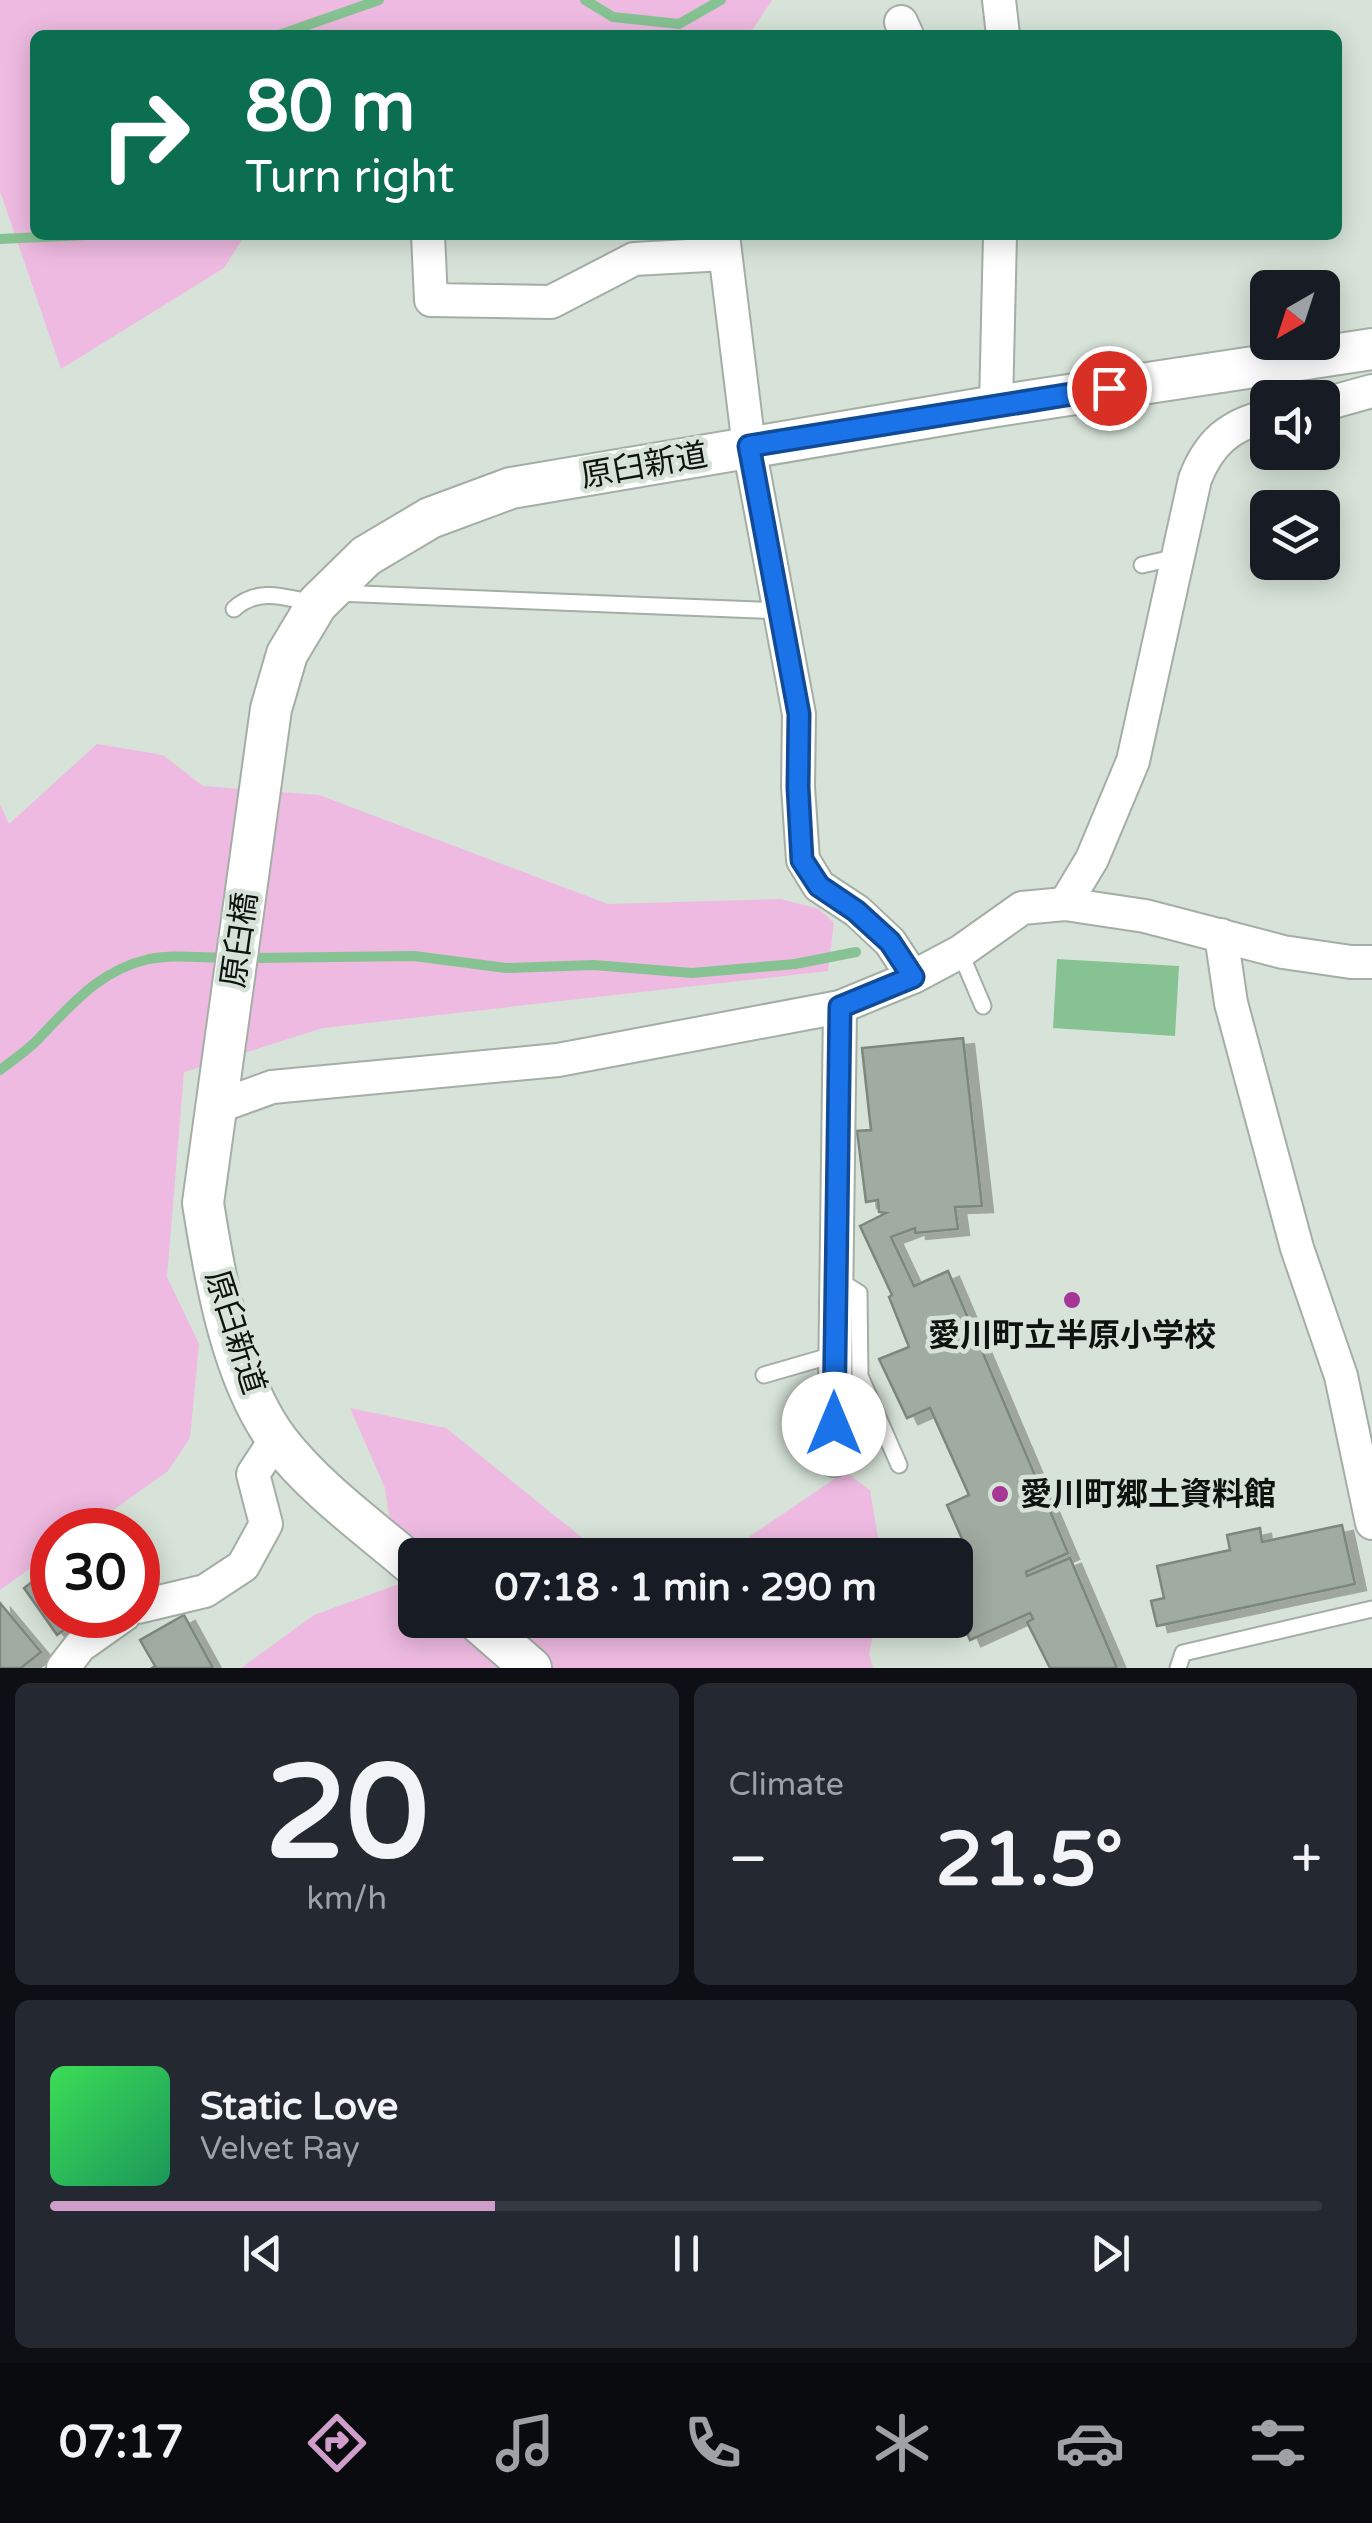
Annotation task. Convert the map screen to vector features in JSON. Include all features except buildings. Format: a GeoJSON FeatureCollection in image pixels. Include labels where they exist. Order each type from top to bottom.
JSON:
{"type":"FeatureCollection","features":[{"type":"Feature","properties":{"kind":"street"},"geometry":{"type":"LineString","coordinates":[[998,0],[1002,30]]}},
{"type":"Feature","properties":{"kind":"street"},"geometry":{"type":"LineString","coordinates":[[428,240],[431,300],[551,302],[634,259],[724,244],[749,446],[799,714],[802,860],[819,886],[856,911],[890,942],[913,977]]}},
{"type":"Feature","properties":{"kind":"street"},"geometry":{"type":"LineString","coordinates":[[996,406],[1000,240]]}},
{"type":"Feature","properties":{"kind":"street","name":"原臼新道"},"geometry":{"type":"LineString","coordinates":[[260,786],[271,709],[287,654],[322,598],[366,556],[430,518],[511,488],[749,446],[1372,348]]}},
{"type":"Feature","properties":{"kind":"street"},"geometry":{"type":"LineString","coordinates":[[1340,399],[1372,391]]}},
{"type":"Feature","properties":{"kind":"street"},"geometry":{"type":"LineString","coordinates":[[1065,904],[1092,859],[1133,761],[1202,460],[1214,442],[1232,428],[1250,422]]}},
{"type":"Feature","properties":{"kind":"street","name":"原臼橋"},"geometry":{"type":"LineString","coordinates":[[217,1101],[260,786]]}},
{"type":"Feature","properties":{"kind":"street"},"geometry":{"type":"LineString","coordinates":[[217,1101],[272,1087],[558,1060],[840,1007],[913,977],[960,952],[1022,908],[1065,904],[1145,916],[1283,952],[1372,962]]}},
{"type":"Feature","properties":{"kind":"street"},"geometry":{"type":"LineString","coordinates":[[1222,935],[1231,1003],[1297,1248],[1341,1376],[1372,1523]]}},
{"type":"Feature","properties":{"kind":"street"},"geometry":{"type":"LineString","coordinates":[[834,1460],[840,1007]]}},
{"type":"Feature","properties":{"kind":"street","name":"原臼新道"},"geometry":{"type":"LineString","coordinates":[[217,1101],[203,1203],[214,1269],[246,1383],[276,1439],[332,1496],[398,1552]]}},
{"type":"Feature","properties":{"kind":"street"},"geometry":{"type":"LineString","coordinates":[[160,1601],[205,1590],[243,1566],[266,1524],[253,1474],[276,1439]]}},
{"type":"Feature","properties":{"kind":"street"},"geometry":{"type":"LineString","coordinates":[[62,1668],[91,1638]]}},
{"type":"Feature","properties":{"kind":"street"},"geometry":{"type":"LineString","coordinates":[[497,1638],[531,1668]]}},
{"type":"Feature","properties":{"kind":"lane"},"geometry":{"type":"LineString","coordinates":[[1142,565],[1177,558]]}},
{"type":"Feature","properties":{"kind":"lane"},"geometry":{"type":"LineString","coordinates":[[234,609],[244,600],[277,595],[781,611]]}},
{"type":"Feature","properties":{"kind":"lane"},"geometry":{"type":"LineString","coordinates":[[960,952],[983,1006]]}},
{"type":"Feature","properties":{"kind":"lane"},"geometry":{"type":"LineString","coordinates":[[835,1277],[859,1292],[860,1376],[899,1465]]}},
{"type":"Feature","properties":{"kind":"lane"},"geometry":{"type":"LineString","coordinates":[[764,1375],[833,1354]]}},
{"type":"Feature","properties":{"kind":"lane"},"geometry":{"type":"LineString","coordinates":[[1178,1668],[1183,1653],[1372,1608]]}},
{"type":"Feature","properties":{"kind":"shaded area"},"geometry":{"type":"Polygon","coordinates":[[[0,0],[772,0],[749,30],[30,30],[30,240],[242,240],[224,268],[61,369],[0,191],[0,0]]]}},
{"type":"Feature","properties":{"kind":"shaded area"},"geometry":{"type":"Polygon","coordinates":[[[97,744],[163,755],[203,786],[319,795],[608,904],[781,899],[819,909],[834,923],[828,971],[323,1028],[184,1072],[167,1277],[199,1344],[190,1438],[168,1471],[116,1508],[30,1508],[30,1569],[0,1590],[0,804],[9,824],[97,744]]]}},
{"type":"Feature","properties":{"kind":"shaded area"},"geometry":{"type":"Polygon","coordinates":[[[1057,959],[1179,966],[1175,1036],[1053,1028],[1057,959]]]}},
{"type":"Feature","properties":{"kind":"shaded area"},"geometry":{"type":"Polygon","coordinates":[[[350,1408],[446,1428],[583,1538],[398,1538],[398,1577],[385,1488],[350,1408]]]}},
{"type":"Feature","properties":{"kind":"shaded area"},"geometry":{"type":"Polygon","coordinates":[[[845,1472],[870,1490],[878,1538],[747,1538],[845,1472]]]}},
{"type":"Feature","properties":{"kind":"shaded area"},"geometry":{"type":"Polygon","coordinates":[[[398,1584],[398,1638],[872,1638],[869,1654],[873,1668],[241,1668],[314,1615],[398,1584]]]}},
{"type":"Feature","properties":{"kind":"waterway"},"geometry":{"type":"LineString","coordinates":[[293,30],[379,0]]}},
{"type":"Feature","properties":{"kind":"waterway"},"geometry":{"type":"LineString","coordinates":[[585,0],[613,17],[679,24],[721,0]]}},
{"type":"Feature","properties":{"kind":"waterway"},"geometry":{"type":"LineString","coordinates":[[0,239],[30,238]]}},
{"type":"Feature","properties":{"kind":"waterway"},"geometry":{"type":"LineString","coordinates":[[245,958],[414,956],[506,968],[594,965],[692,973],[795,964],[856,952]]}},
{"type":"Feature","properties":{"kind":"waterway"},"geometry":{"type":"LineString","coordinates":[[0,1070],[32,1045],[90,988],[117,971],[149,959],[228,958]]}},
{"type":"Feature","properties":{"kind":"place","name":"愛川町立半原小学校"},"geometry":{"type":"Point","coordinates":[1072,1300]}},
{"type":"Feature","properties":{"kind":"place","name":"愛川町郷土資料館"},"geometry":{"type":"Point","coordinates":[1000,1494]}},
{"type":"Feature","properties":{"kind":"route"},"geometry":{"type":"LineString","coordinates":[[834,1424],[840,1007],[913,977],[890,942],[856,911],[819,886],[802,860],[799,714],[749,446],[1109,388]]}}]}
